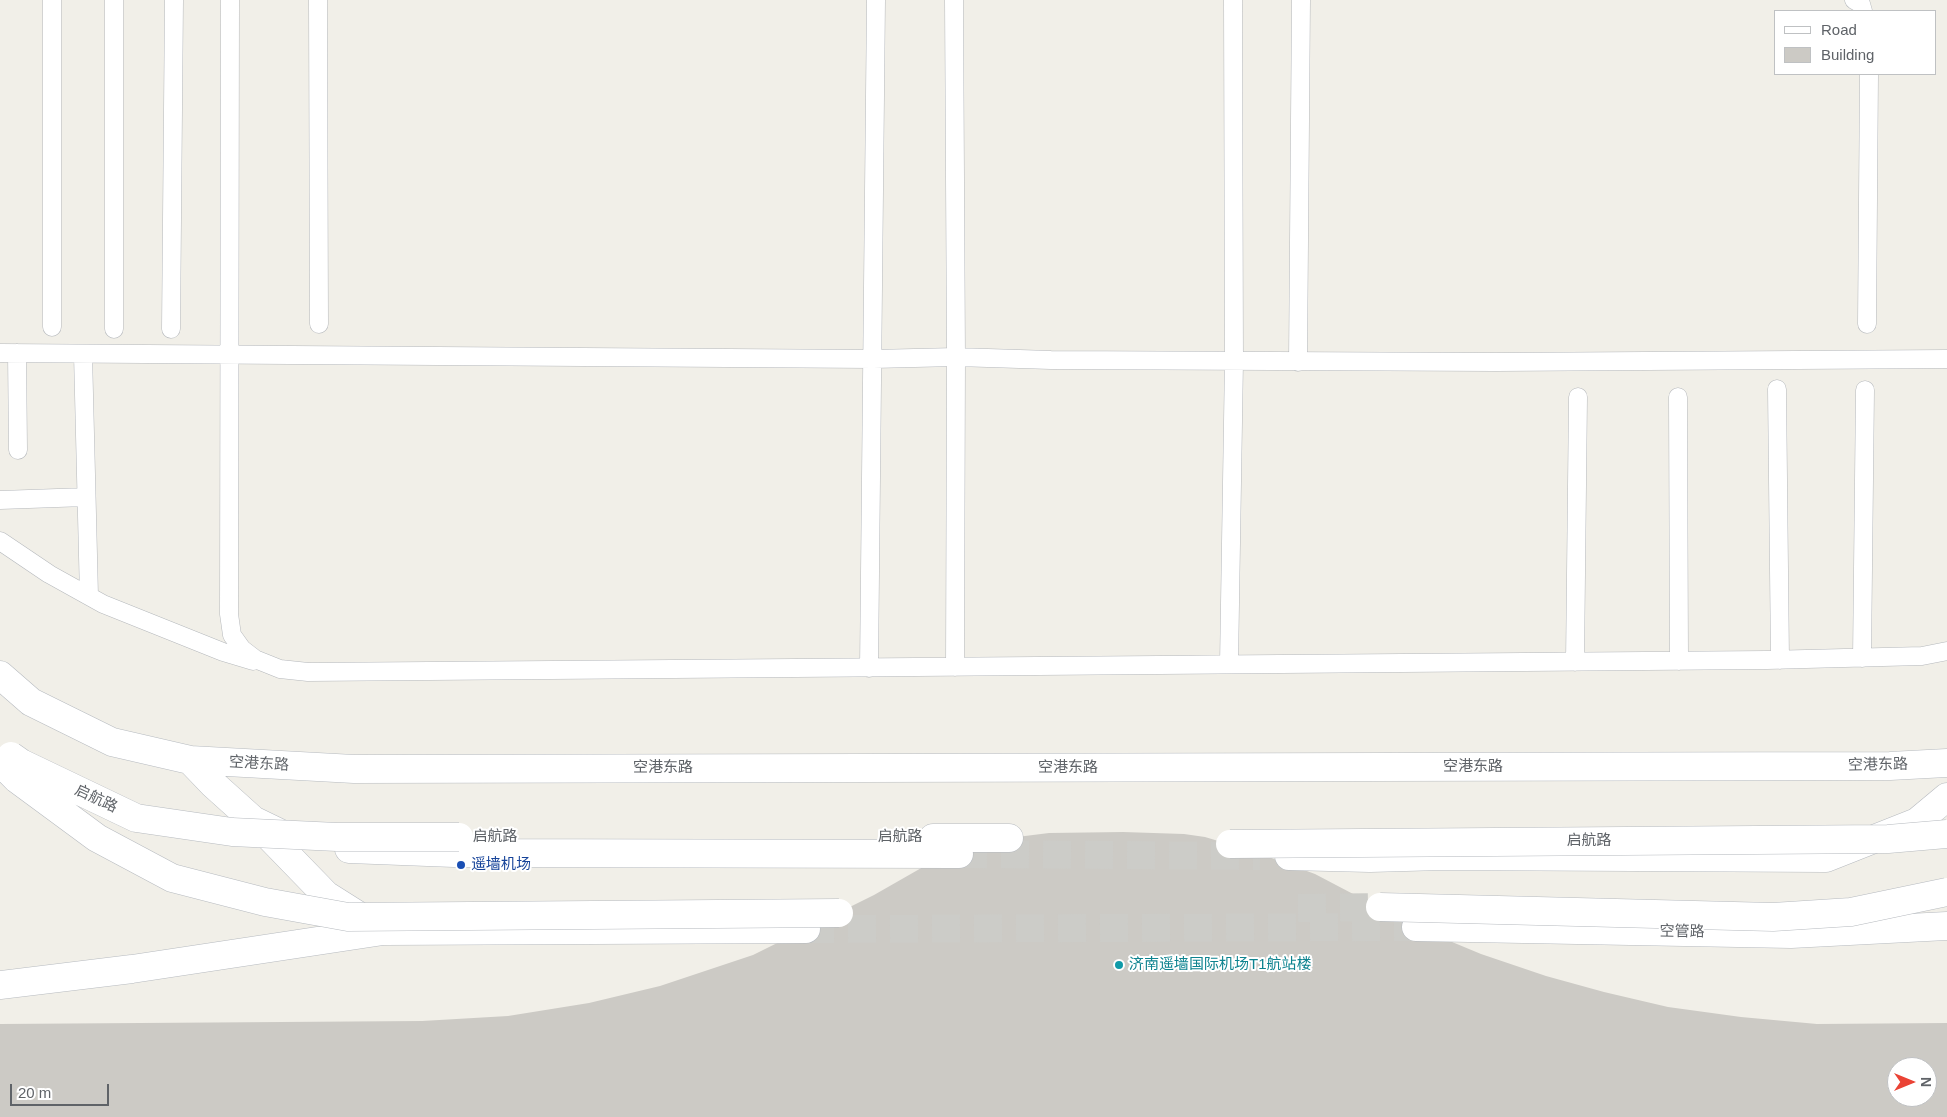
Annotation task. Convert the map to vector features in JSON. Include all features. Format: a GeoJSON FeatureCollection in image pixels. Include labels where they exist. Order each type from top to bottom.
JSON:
{"type":"FeatureCollection","features":[{"type":"Feature","properties":{"kind":"main road","name":"空港东路"},"geometry":{"type":"LineString","coordinates":[[0,675],[32,702],[112,742],[190,760],[354,769],[1880,766],[1947,763]]}},
{"type":"Feature","properties":{"kind":"main road","name":"启航路"},"geometry":{"type":"LineString","coordinates":[[0,748],[20,763],[136,818],[232,832],[337,837],[1009,838]]}},
{"type":"Feature","properties":{"kind":"main road","name":"空港东路"},"geometry":{"type":"LineString","coordinates":[[190,760],[213,784],[253,820],[326,895],[382,931]]}},
{"type":"Feature","properties":{"kind":"main road","name":"启航路"},"geometry":{"type":"LineString","coordinates":[[0,762],[17,779],[97,838],[172,878],[265,902],[348,917],[839,913]]}},
{"type":"Feature","properties":{"kind":"main road"},"geometry":{"type":"LineString","coordinates":[[1265,856],[1370,858],[1440,856],[1826,858],[1917,822],[1947,797]]}},
{"type":"Feature","properties":{"kind":"main road","name":"空港东路"},"geometry":{"type":"LineString","coordinates":[[253,820],[312,848],[454,853],[959,854]]}},
{"type":"Feature","properties":{"kind":"main road","name":"启航路"},"geometry":{"type":"LineString","coordinates":[[1230,844],[1888,838],[1947,834]]}},
{"type":"Feature","properties":{"kind":"main road"},"geometry":{"type":"LineString","coordinates":[[1877,929],[1947,879]]}},
{"type":"Feature","properties":{"kind":"main road"},"geometry":{"type":"LineString","coordinates":[[1380,907],[1774,917],[1851,912],[1947,892]]}},
{"type":"Feature","properties":{"kind":"main road","name":"空管路"},"geometry":{"type":"LineString","coordinates":[[1416,927],[1791,934],[1947,926]]}},
{"type":"Feature","properties":{"kind":"main road"},"geometry":{"type":"LineString","coordinates":[[0,985],[132,970],[382,931],[806,929]]}},
{"type":"Feature","properties":{"kind":"lane"},"geometry":{"type":"LineString","coordinates":[[52,0],[52,327]]}},
{"type":"Feature","properties":{"kind":"lane"},"geometry":{"type":"LineString","coordinates":[[114,0],[114,329]]}},
{"type":"Feature","properties":{"kind":"lane"},"geometry":{"type":"LineString","coordinates":[[171,329],[174,0]]}},
{"type":"Feature","properties":{"kind":"lane"},"geometry":{"type":"LineString","coordinates":[[230,0],[230,621],[232,635],[242,649],[255,659],[280,669]]}},
{"type":"Feature","properties":{"kind":"lane"},"geometry":{"type":"LineString","coordinates":[[318,0],[320,324]]}},
{"type":"Feature","properties":{"kind":"lane"},"geometry":{"type":"LineString","coordinates":[[869,668],[876,0]]}},
{"type":"Feature","properties":{"kind":"lane"},"geometry":{"type":"LineString","coordinates":[[954,0],[955,667]]}},
{"type":"Feature","properties":{"kind":"lane"},"geometry":{"type":"LineString","coordinates":[[1229,664],[1234,361],[1233,0]]}},
{"type":"Feature","properties":{"kind":"lane"},"geometry":{"type":"LineString","coordinates":[[1298,362],[1301,0]]}},
{"type":"Feature","properties":{"kind":"lane"},"geometry":{"type":"LineString","coordinates":[[1854,0],[1861,4],[1864,10]]}},
{"type":"Feature","properties":{"kind":"lane"},"geometry":{"type":"LineString","coordinates":[[1867,324],[1869,75]]}},
{"type":"Feature","properties":{"kind":"lane"},"geometry":{"type":"LineString","coordinates":[[18,450],[9,353],[873,359],[956,357],[1051,360],[1298,362],[1947,360]]}},
{"type":"Feature","properties":{"kind":"lane"},"geometry":{"type":"LineString","coordinates":[[82,354],[88,596]]}},
{"type":"Feature","properties":{"kind":"lane"},"geometry":{"type":"LineString","coordinates":[[1777,389],[1780,660]]}},
{"type":"Feature","properties":{"kind":"lane"},"geometry":{"type":"LineString","coordinates":[[1862,658],[1864,390]]}},
{"type":"Feature","properties":{"kind":"lane"},"geometry":{"type":"LineString","coordinates":[[1575,662],[1578,397]]}},
{"type":"Feature","properties":{"kind":"lane"},"geometry":{"type":"LineString","coordinates":[[1678,397],[1679,661]]}},
{"type":"Feature","properties":{"kind":"lane"},"geometry":{"type":"LineString","coordinates":[[0,500],[86,497]]}},
{"type":"Feature","properties":{"kind":"lane"},"geometry":{"type":"LineString","coordinates":[[0,541],[49,574],[103,604],[223,652],[280,669],[317,672],[1780,660],[1922,656],[1947,651]]}},
{"type":"Feature","properties":{"kind":"building","name":"济南遥墙国际机场T1航站楼"},"geometry":{"type":"Polygon","coordinates":[[[1123,832],[1184,834],[1205,837],[1255,852],[1315,874],[1416,927],[1481,954],[1546,976],[1604,992],[1668,1007],[1741,1017],[1817,1024],[1947,1023],[1947,1117],[0,1117],[0,1024],[422,1021],[508,1016],[589,1003],[660,986],[753,955],[874,895],[923,867],[1009,838],[1049,833],[1123,832]]]}},
{"type":"Feature","properties":{"kind":"tunnel"},"geometry":{"type":"LineString","coordinates":[[959,854],[1260,856]]}},
{"type":"Feature","properties":{"kind":"tunnel"},"geometry":{"type":"LineString","coordinates":[[1298,908],[1380,907]]}},
{"type":"Feature","properties":{"kind":"tunnel"},"geometry":{"type":"LineString","coordinates":[[806,929],[1416,927]]}},
{"type":"Feature","properties":{"kind":"place","name":"遥墙机场"},"geometry":{"type":"Point","coordinates":[461,865]}},
{"type":"Feature","properties":{"kind":"place","name":"济南遥墙国际机场T1航站楼"},"geometry":{"type":"Point","coordinates":[1119,965]}}]}
